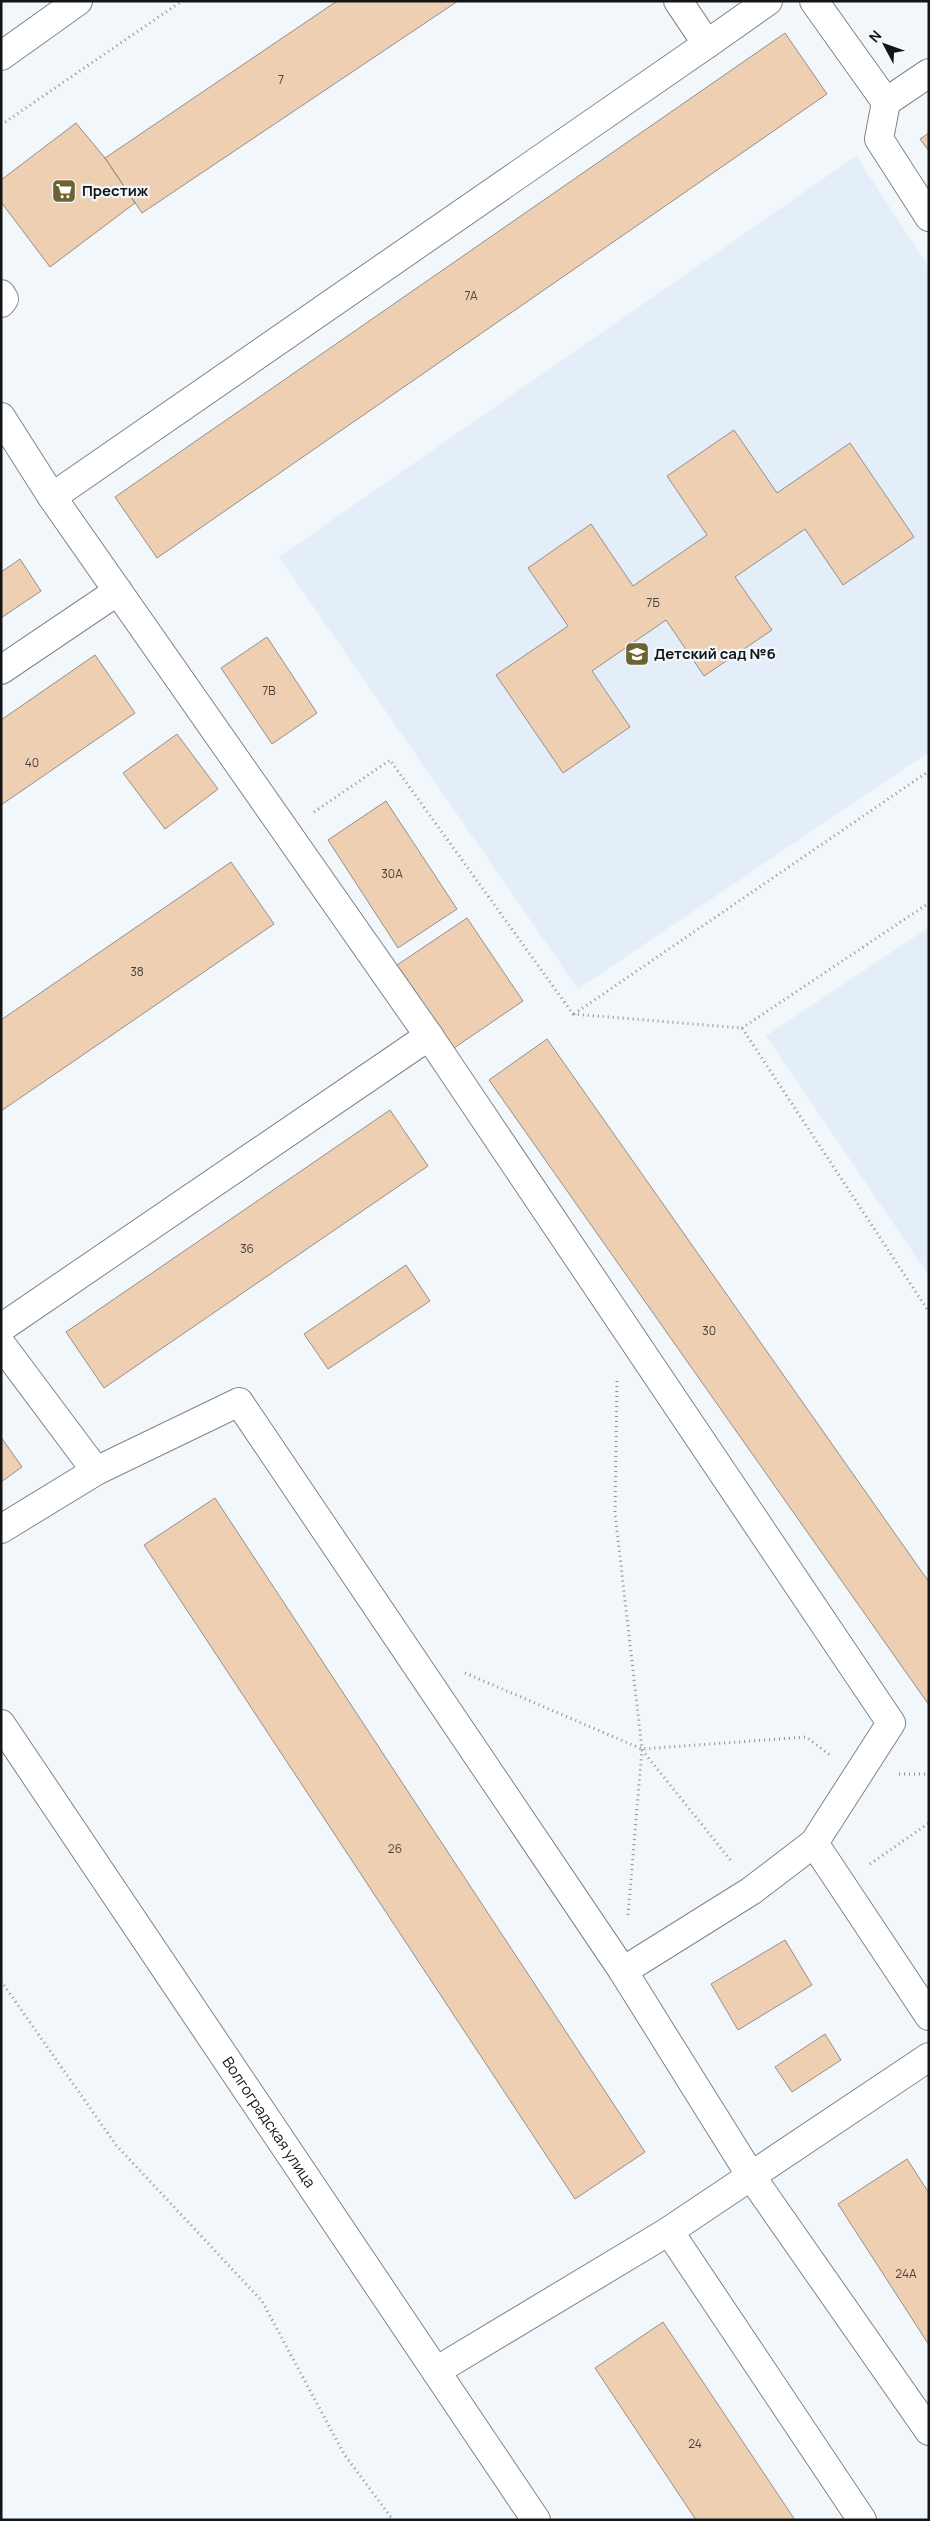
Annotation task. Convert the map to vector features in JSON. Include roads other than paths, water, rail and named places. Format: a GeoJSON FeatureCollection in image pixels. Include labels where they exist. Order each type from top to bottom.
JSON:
{"type":"FeatureCollection","features":[{"type":"Feature","properties":{"kind":"street"},"geometry":{"type":"LineString","coordinates":[[1,56],[78,1]]}},
{"type":"Feature","properties":{"kind":"street"},"geometry":{"type":"LineString","coordinates":[[678,1],[707,44]]}},
{"type":"Feature","properties":{"kind":"street"},"geometry":{"type":"LineString","coordinates":[[52,496],[768,1]]}},
{"type":"Feature","properties":{"kind":"street"},"geometry":{"type":"LineString","coordinates":[[814,1],[886,102]]}},
{"type":"Feature","properties":{"kind":"street"},"geometry":{"type":"LineString","coordinates":[[929,72],[886,102],[879,139],[929,217]]}},
{"type":"Feature","properties":{"kind":"street"},"geometry":{"type":"LineString","coordinates":[[1,294],[4,299],[1,303]]}},
{"type":"Feature","properties":{"kind":"street"},"geometry":{"type":"LineString","coordinates":[[1,417],[52,496],[429,1036],[892,1723],[814,1842],[751,1891],[623,1971]]}},
{"type":"Feature","properties":{"kind":"street"},"geometry":{"type":"LineString","coordinates":[[1,670],[118,591]]}},
{"type":"Feature","properties":{"kind":"street"},"geometry":{"type":"LineString","coordinates":[[1,1328],[429,1036]]}},
{"type":"Feature","properties":{"kind":"street"},"geometry":{"type":"LineString","coordinates":[[1,1344],[96,1471]]}},
{"type":"Feature","properties":{"kind":"street"},"geometry":{"type":"LineString","coordinates":[[1,1529],[96,1471],[239,1402],[623,1971],[752,2176],[929,2431]]}},
{"type":"Feature","properties":{"kind":"street","name":"Волгоградская улица"},"geometry":{"type":"LineString","coordinates":[[1,1724],[536,2520]]}},
{"type":"Feature","properties":{"kind":"street"},"geometry":{"type":"LineString","coordinates":[[814,1842],[929,2016]]}},
{"type":"Feature","properties":{"kind":"street"},"geometry":{"type":"LineString","coordinates":[[436,2372],[669,2231],[929,2057]]}},
{"type":"Feature","properties":{"kind":"street"},"geometry":{"type":"LineString","coordinates":[[669,2231],[862,2520]]}},
{"type":"Feature","properties":{"kind":"place","name":"Престиж"},"geometry":{"type":"Point","coordinates":[64,191]}},
{"type":"Feature","properties":{"kind":"place","name":"Детский сад №6"},"geometry":{"type":"Point","coordinates":[637,654]}}]}
